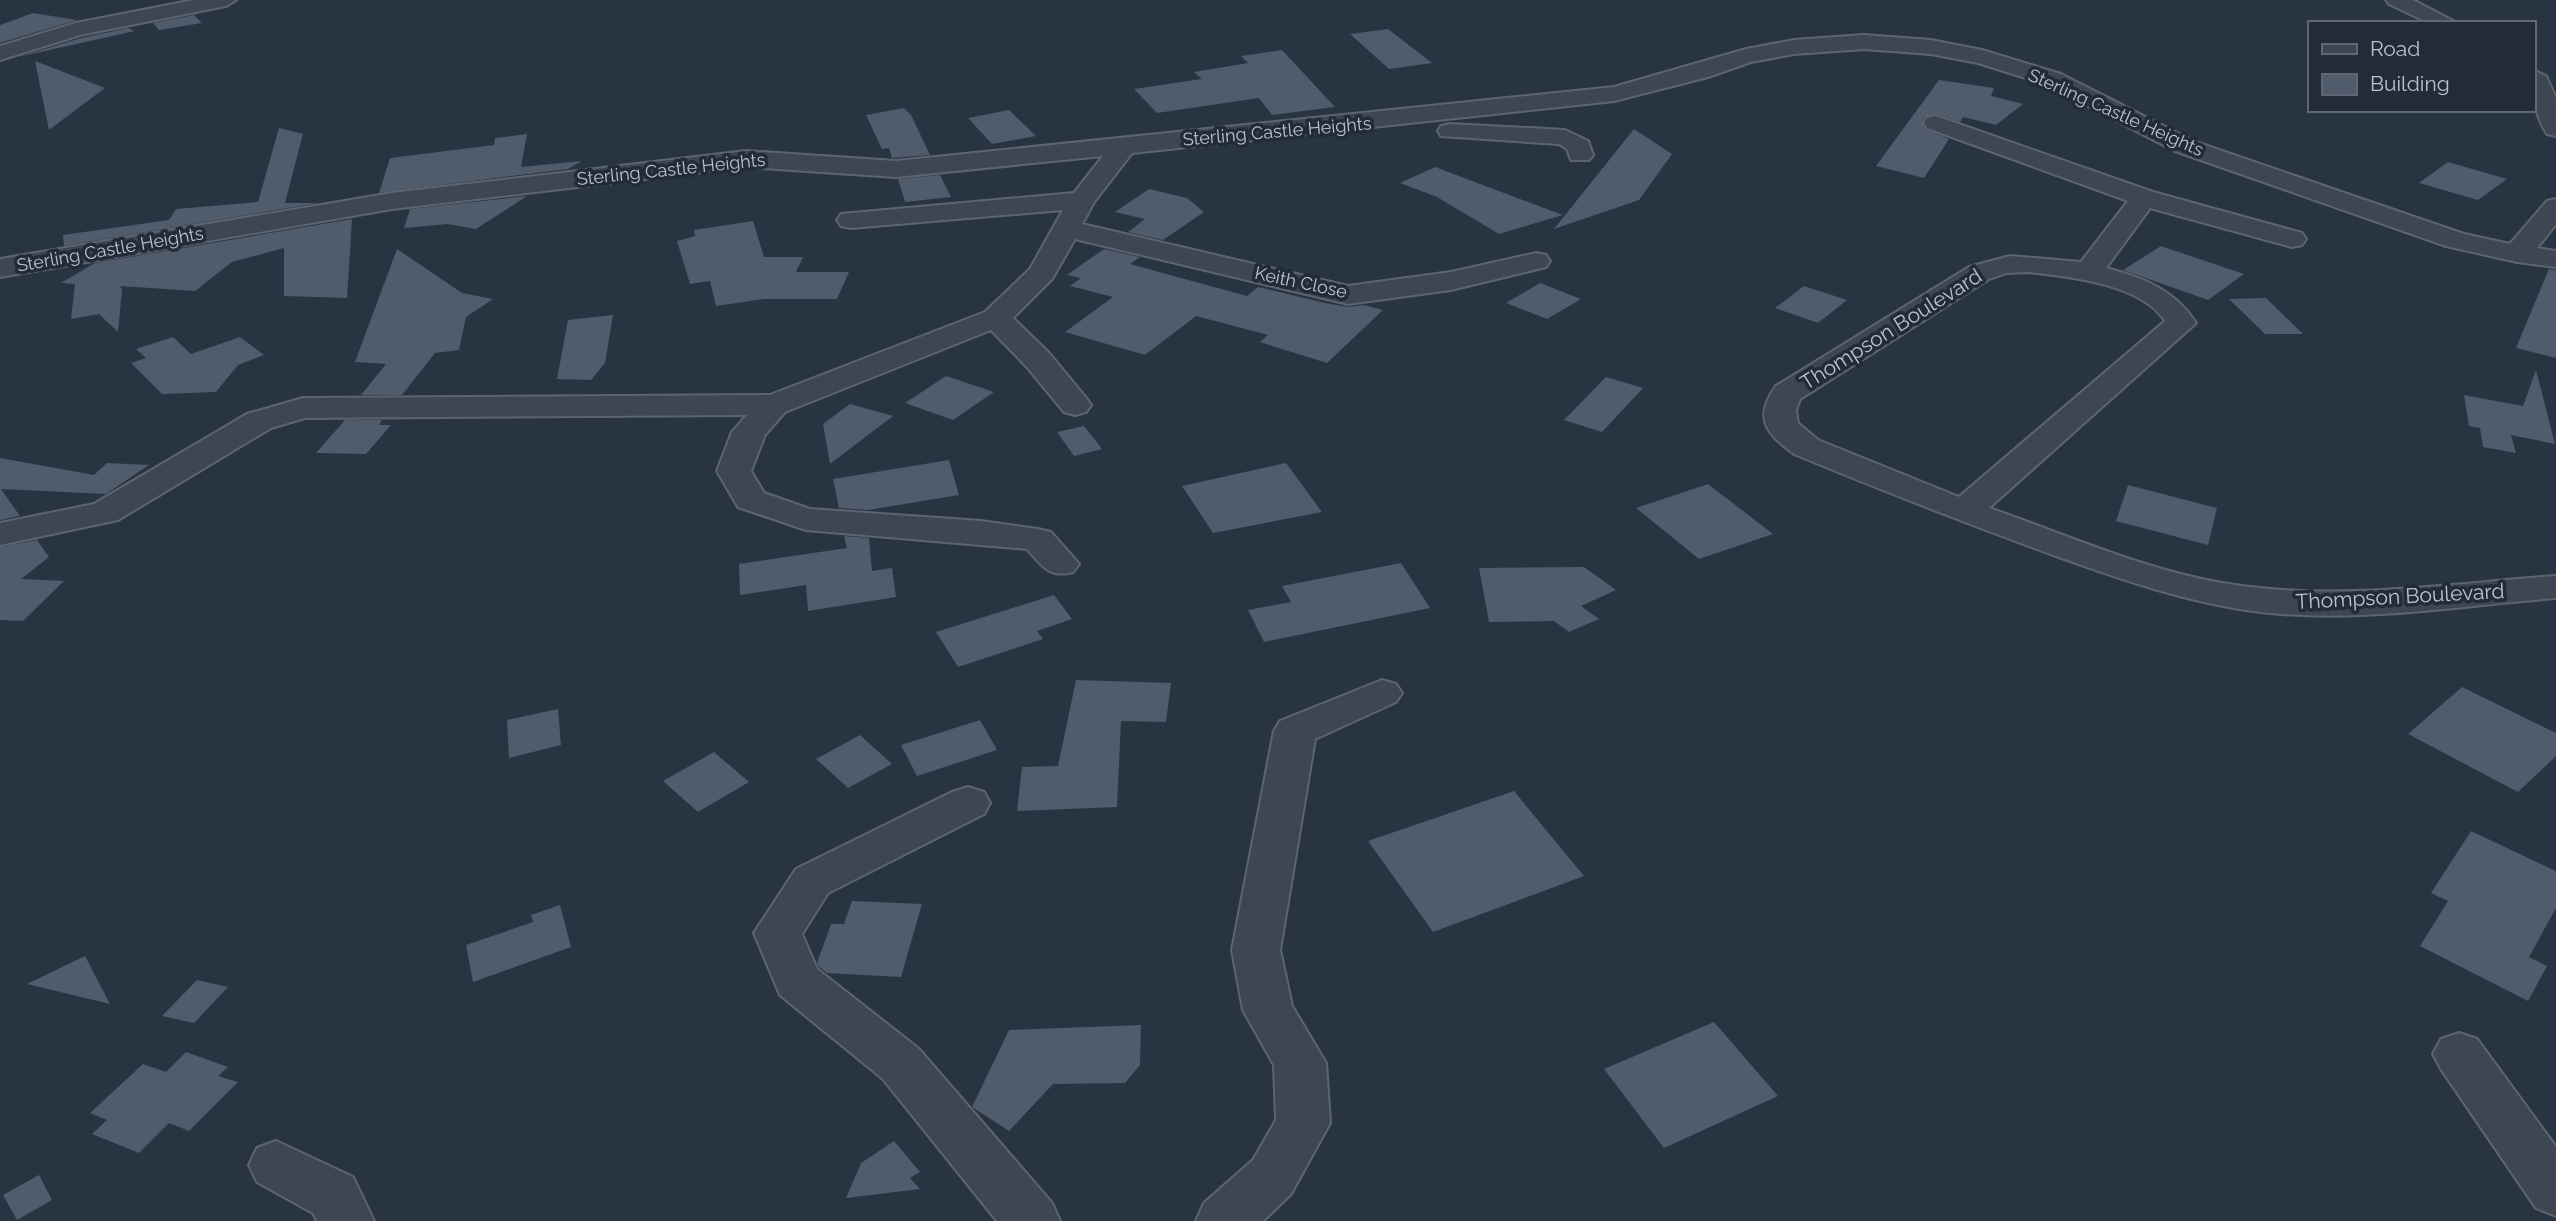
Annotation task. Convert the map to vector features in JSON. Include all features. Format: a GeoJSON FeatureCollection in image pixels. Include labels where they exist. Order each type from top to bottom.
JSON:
{"type":"FeatureCollection","features":[{"type":"Feature","properties":{"kind":"street"},"geometry":{"type":"LineString","coordinates":[[0,53],[76,29],[226,0]]}},
{"type":"Feature","properties":{"kind":"street"},"geometry":{"type":"LineString","coordinates":[[2396,0],[2443,21]]}},
{"type":"Feature","properties":{"kind":"street","name":"Sterling Castle Heights"},"geometry":{"type":"LineString","coordinates":[[0,268],[392,201],[747,159],[798,159],[846,167],[896,169],[1379,121],[1614,94],[1700,72],[1746,56],[1794,47],[1864,42],[1931,47],[1982,57],[2053,79],[2184,146],[2456,240],[2517,254],[2556,259]]}},
{"type":"Feature","properties":{"kind":"street"},"geometry":{"type":"LineString","coordinates":[[2535,79],[2556,129]]}},
{"type":"Feature","properties":{"kind":"street"},"geometry":{"type":"LineString","coordinates":[[1379,121],[1431,130],[1565,137],[1579,146],[1580,155]]}},
{"type":"Feature","properties":{"kind":"street"},"geometry":{"type":"LineString","coordinates":[[1936,123],[2144,198],[2292,239]]}},
{"type":"Feature","properties":{"kind":"street"},"geometry":{"type":"LineString","coordinates":[[0,534],[105,512],[259,421],[303,408],[774,405],[996,317],[1042,273],[1082,200],[1125,145]]}},
{"type":"Feature","properties":{"kind":"street"},"geometry":{"type":"LineString","coordinates":[[2088,273],[2144,198]]}},
{"type":"Feature","properties":{"kind":"street"},"geometry":{"type":"LineString","coordinates":[[851,220],[1082,200]]}},
{"type":"Feature","properties":{"kind":"street"},"geometry":{"type":"LineString","coordinates":[[2517,254],[2556,208]]}},
{"type":"Feature","properties":{"kind":"street","name":"Keith Close"},"geometry":{"type":"LineString","coordinates":[[1068,229],[1348,295],[1451,281],[1535,261]]}},
{"type":"Feature","properties":{"kind":"street","name":"Thompson Boulevard"},"geometry":{"type":"LineString","coordinates":[[1964,511],[2181,323],[2178,314],[2157,297],[2088,273],[2031,264],[2001,266],[1979,273],[1787,393],[1778,407],[1780,422],[1790,436],[1806,447],[1964,511],[2154,578],[2221,594],[2281,602],[2345,603],[2556,587]]}},
{"type":"Feature","properties":{"kind":"street"},"geometry":{"type":"LineString","coordinates":[[996,317],[1038,360],[1075,405]]}},
{"type":"Feature","properties":{"kind":"street"},"geometry":{"type":"LineString","coordinates":[[774,405],[749,432],[734,471],[750,500],[806,519],[981,532],[1038,540],[1060,564]]}},
{"type":"Feature","properties":{"kind":"street"},"geometry":{"type":"LineString","coordinates":[[1224,1221],[1272,1177],[1303,1123],[1300,1063],[1268,1010],[1256,950],[1296,731],[1382,693]]}},
{"type":"Feature","properties":{"kind":"street"},"geometry":{"type":"LineString","coordinates":[[968,803],[812,881],[778,933],[797,981],[901,1064],[1032,1221]]}},
{"type":"Feature","properties":{"kind":"street"},"geometry":{"type":"LineString","coordinates":[[2459,1054],[2556,1191]]}},
{"type":"Feature","properties":{"kind":"street"},"geometry":{"type":"LineString","coordinates":[[276,1166],[333,1195],[346,1221]]}},
{"type":"Feature","properties":{"kind":"building"},"geometry":{"type":"Polygon","coordinates":[[[33,13],[77,20],[0,43],[0,25],[33,13]]]}},
{"type":"Feature","properties":{"kind":"building"},"geometry":{"type":"Polygon","coordinates":[[[194,15],[202,23],[159,30],[153,23],[194,15]]]}},
{"type":"Feature","properties":{"kind":"building"},"geometry":{"type":"Polygon","coordinates":[[[128,28],[135,31],[18,57],[81,38],[128,28]]]}},
{"type":"Feature","properties":{"kind":"building"},"geometry":{"type":"Polygon","coordinates":[[[1388,29],[1432,63],[1389,69],[1350,34],[1388,29]]]}},
{"type":"Feature","properties":{"kind":"building"},"geometry":{"type":"Polygon","coordinates":[[[1282,50],[1335,107],[1272,115],[1259,98],[1157,113],[1134,89],[1202,79],[1194,72],[1248,63],[1241,56],[1282,50]]]}},
{"type":"Feature","properties":{"kind":"building"},"geometry":{"type":"Polygon","coordinates":[[[35,61],[105,88],[49,130],[35,61]]]}},
{"type":"Feature","properties":{"kind":"building"},"geometry":{"type":"Polygon","coordinates":[[[1939,80],[1994,88],[1991,96],[2023,104],[1996,125],[1963,117],[1960,122],[1937,114],[1925,117],[1922,122],[1925,129],[1949,139],[1924,178],[1876,166],[1939,80]]]}},
{"type":"Feature","properties":{"kind":"building"},"geometry":{"type":"Polygon","coordinates":[[[904,108],[911,115],[930,155],[892,158],[889,148],[882,149],[866,115],[904,108]]]}},
{"type":"Feature","properties":{"kind":"building"},"geometry":{"type":"Polygon","coordinates":[[[1009,110],[1036,136],[992,144],[968,118],[1009,110]]]}},
{"type":"Feature","properties":{"kind":"building"},"geometry":{"type":"Polygon","coordinates":[[[279,128],[303,134],[285,203],[318,203],[64,246],[63,235],[169,220],[176,209],[258,202],[279,128]]]}},
{"type":"Feature","properties":{"kind":"building"},"geometry":{"type":"Polygon","coordinates":[[[1634,129],[1672,154],[1639,200],[1554,229],[1634,129]]]}},
{"type":"Feature","properties":{"kind":"building"},"geometry":{"type":"Polygon","coordinates":[[[527,134],[521,167],[582,161],[568,169],[379,193],[390,158],[494,145],[495,138],[527,134]]]}},
{"type":"Feature","properties":{"kind":"building"},"geometry":{"type":"Polygon","coordinates":[[[2448,162],[2507,179],[2478,200],[2419,183],[2448,162]]]}},
{"type":"Feature","properties":{"kind":"building"},"geometry":{"type":"Polygon","coordinates":[[[1435,167],[1563,215],[1499,234],[1437,197],[1400,183],[1435,167]]]}},
{"type":"Feature","properties":{"kind":"building"},"geometry":{"type":"Polygon","coordinates":[[[940,175],[951,197],[905,202],[898,179],[940,175]]]}},
{"type":"Feature","properties":{"kind":"building"},"geometry":{"type":"Polygon","coordinates":[[[1149,189],[1187,198],[1204,212],[1163,240],[1128,232],[1145,219],[1115,212],[1149,189]]]}},
{"type":"Feature","properties":{"kind":"building"},"geometry":{"type":"Polygon","coordinates":[[[527,196],[476,229],[448,224],[404,228],[410,209],[527,196]]]}},
{"type":"Feature","properties":{"kind":"building"},"geometry":{"type":"Polygon","coordinates":[[[352,219],[347,298],[284,296],[284,248],[232,262],[195,291],[120,286],[122,289],[118,332],[99,314],[71,319],[75,284],[61,283],[95,263],[352,219]]]}},
{"type":"Feature","properties":{"kind":"building"},"geometry":{"type":"Polygon","coordinates":[[[753,221],[764,257],[803,257],[796,272],[849,272],[837,299],[764,299],[716,306],[710,281],[690,284],[677,241],[695,236],[694,230],[753,221]]]}},
{"type":"Feature","properties":{"kind":"building"},"geometry":{"type":"Polygon","coordinates":[[[2161,246],[2244,274],[2208,300],[2123,270],[2161,246]]]}},
{"type":"Feature","properties":{"kind":"building"},"geometry":{"type":"Polygon","coordinates":[[[397,249],[462,293],[493,299],[466,317],[459,350],[435,353],[402,395],[361,395],[386,364],[355,362],[397,249]]]}},
{"type":"Feature","properties":{"kind":"building"},"geometry":{"type":"Polygon","coordinates":[[[1104,249],[1140,257],[1130,264],[1247,296],[1258,287],[1325,303],[1348,307],[1364,305],[1383,310],[1327,363],[1260,342],[1268,335],[1196,316],[1145,355],[1065,332],[1113,297],[1070,286],[1081,278],[1067,275],[1104,249]]]}},
{"type":"Feature","properties":{"kind":"building"},"geometry":{"type":"Polygon","coordinates":[[[2549,269],[2556,270],[2556,358],[2516,348],[2549,269]]]}},
{"type":"Feature","properties":{"kind":"building"},"geometry":{"type":"Polygon","coordinates":[[[1540,283],[1581,299],[1547,319],[1506,303],[1540,283]]]}},
{"type":"Feature","properties":{"kind":"building"},"geometry":{"type":"Polygon","coordinates":[[[1804,286],[1847,300],[1818,323],[1775,308],[1804,286]]]}},
{"type":"Feature","properties":{"kind":"building"},"geometry":{"type":"Polygon","coordinates":[[[2266,298],[2303,334],[2265,334],[2229,299],[2266,298]]]}},
{"type":"Feature","properties":{"kind":"building"},"geometry":{"type":"Polygon","coordinates":[[[613,315],[605,363],[591,380],[557,379],[568,320],[613,315]]]}},
{"type":"Feature","properties":{"kind":"building"},"geometry":{"type":"Polygon","coordinates":[[[173,337],[191,354],[240,337],[264,355],[238,365],[216,392],[162,394],[131,363],[146,358],[136,349],[173,337]]]}},
{"type":"Feature","properties":{"kind":"building"},"geometry":{"type":"Polygon","coordinates":[[[2536,370],[2555,444],[2511,435],[2516,453],[2483,447],[2480,428],[2469,426],[2464,395],[2523,406],[2536,370]]]}},
{"type":"Feature","properties":{"kind":"building"},"geometry":{"type":"Polygon","coordinates":[[[946,376],[994,392],[953,420],[905,403],[946,376]]]}},
{"type":"Feature","properties":{"kind":"building"},"geometry":{"type":"Polygon","coordinates":[[[1606,377],[1643,388],[1602,432],[1564,420],[1606,377]]]}},
{"type":"Feature","properties":{"kind":"building"},"geometry":{"type":"Polygon","coordinates":[[[850,404],[893,416],[830,464],[823,424],[850,404]]]}},
{"type":"Feature","properties":{"kind":"building"},"geometry":{"type":"Polygon","coordinates":[[[345,420],[382,420],[379,425],[391,425],[366,454],[316,453],[345,420]]]}},
{"type":"Feature","properties":{"kind":"building"},"geometry":{"type":"Polygon","coordinates":[[[1084,426],[1102,449],[1074,456],[1057,432],[1084,426]]]}},
{"type":"Feature","properties":{"kind":"building"},"geometry":{"type":"Polygon","coordinates":[[[0,458],[94,475],[107,463],[149,465],[106,494],[1,489],[20,516],[0,520],[0,458]]]}},
{"type":"Feature","properties":{"kind":"building"},"geometry":{"type":"Polygon","coordinates":[[[949,460],[959,495],[868,510],[839,508],[833,479],[949,460]]]}},
{"type":"Feature","properties":{"kind":"building"},"geometry":{"type":"Polygon","coordinates":[[[1286,463],[1322,512],[1213,533],[1182,486],[1286,463]]]}},
{"type":"Feature","properties":{"kind":"building"},"geometry":{"type":"Polygon","coordinates":[[[1708,484],[1773,534],[1699,559],[1636,508],[1708,484]]]}},
{"type":"Feature","properties":{"kind":"building"},"geometry":{"type":"Polygon","coordinates":[[[2128,485],[2217,508],[2208,545],[2116,521],[2128,485]]]}},
{"type":"Feature","properties":{"kind":"building"},"geometry":{"type":"Polygon","coordinates":[[[844,536],[869,538],[872,571],[892,568],[896,597],[808,611],[806,585],[740,595],[739,564],[847,548],[844,536]]]}},
{"type":"Feature","properties":{"kind":"building"},"geometry":{"type":"Polygon","coordinates":[[[37,540],[49,557],[21,579],[64,581],[23,621],[0,620],[0,547],[37,540]]]}},
{"type":"Feature","properties":{"kind":"building"},"geometry":{"type":"Polygon","coordinates":[[[1401,563],[1430,608],[1264,642],[1248,610],[1291,602],[1282,586],[1401,563]]]}},
{"type":"Feature","properties":{"kind":"building"},"geometry":{"type":"Polygon","coordinates":[[[1584,567],[1616,590],[1581,606],[1599,619],[1569,632],[1554,621],[1489,622],[1479,568],[1584,567]]]}},
{"type":"Feature","properties":{"kind":"building"},"geometry":{"type":"Polygon","coordinates":[[[1054,595],[1072,619],[1037,631],[1043,639],[958,667],[936,632],[1054,595]]]}},
{"type":"Feature","properties":{"kind":"building"},"geometry":{"type":"Polygon","coordinates":[[[1076,680],[1171,683],[1166,722],[1121,721],[1117,807],[1017,811],[1022,767],[1058,766],[1076,680]]]}},
{"type":"Feature","properties":{"kind":"building"},"geometry":{"type":"Polygon","coordinates":[[[2462,687],[2556,733],[2556,756],[2518,792],[2408,734],[2462,687]]]}},
{"type":"Feature","properties":{"kind":"building"},"geometry":{"type":"Polygon","coordinates":[[[558,709],[561,745],[509,758],[507,720],[558,709]]]}},
{"type":"Feature","properties":{"kind":"building"},"geometry":{"type":"Polygon","coordinates":[[[980,720],[997,750],[917,776],[901,745],[980,720]]]}},
{"type":"Feature","properties":{"kind":"building"},"geometry":{"type":"Polygon","coordinates":[[[860,735],[892,764],[848,788],[816,759],[860,735]]]}},
{"type":"Feature","properties":{"kind":"building"},"geometry":{"type":"Polygon","coordinates":[[[714,752],[749,782],[698,812],[663,781],[714,752]]]}},
{"type":"Feature","properties":{"kind":"building"},"geometry":{"type":"Polygon","coordinates":[[[1514,791],[1584,876],[1433,932],[1368,841],[1514,791]]]}},
{"type":"Feature","properties":{"kind":"building"},"geometry":{"type":"Polygon","coordinates":[[[2471,831],[2556,871],[2556,908],[2529,957],[2547,966],[2528,1001],[2420,946],[2448,901],[2431,893],[2471,831]]]}},
{"type":"Feature","properties":{"kind":"building"},"geometry":{"type":"Polygon","coordinates":[[[852,901],[922,904],[901,977],[827,973],[819,967],[817,963],[831,924],[844,924],[852,901]]]}},
{"type":"Feature","properties":{"kind":"building"},"geometry":{"type":"Polygon","coordinates":[[[560,905],[571,947],[473,982],[466,945],[533,922],[531,915],[560,905]]]}},
{"type":"Feature","properties":{"kind":"building"},"geometry":{"type":"Polygon","coordinates":[[[85,956],[110,1004],[27,984],[85,956]]]}},
{"type":"Feature","properties":{"kind":"building"},"geometry":{"type":"Polygon","coordinates":[[[197,980],[228,987],[194,1023],[162,1016],[197,980]]]}},
{"type":"Feature","properties":{"kind":"building"},"geometry":{"type":"Polygon","coordinates":[[[1714,1022],[1778,1096],[1664,1148],[1604,1069],[1714,1022]]]}},
{"type":"Feature","properties":{"kind":"building"},"geometry":{"type":"Polygon","coordinates":[[[1141,1025],[1140,1065],[1125,1083],[1053,1084],[1009,1131],[972,1107],[1009,1030],[1141,1025]]]}},
{"type":"Feature","properties":{"kind":"building"},"geometry":{"type":"Polygon","coordinates":[[[186,1052],[228,1067],[218,1076],[238,1082],[189,1131],[169,1123],[139,1153],[92,1134],[107,1120],[90,1113],[143,1064],[166,1072],[186,1052]]]}},
{"type":"Feature","properties":{"kind":"building"},"geometry":{"type":"Polygon","coordinates":[[[894,1141],[920,1172],[910,1178],[920,1189],[846,1198],[861,1163],[894,1141]]]}},
{"type":"Feature","properties":{"kind":"building"},"geometry":{"type":"Polygon","coordinates":[[[39,1175],[52,1200],[17,1220],[3,1195],[39,1175]]]}}]}
